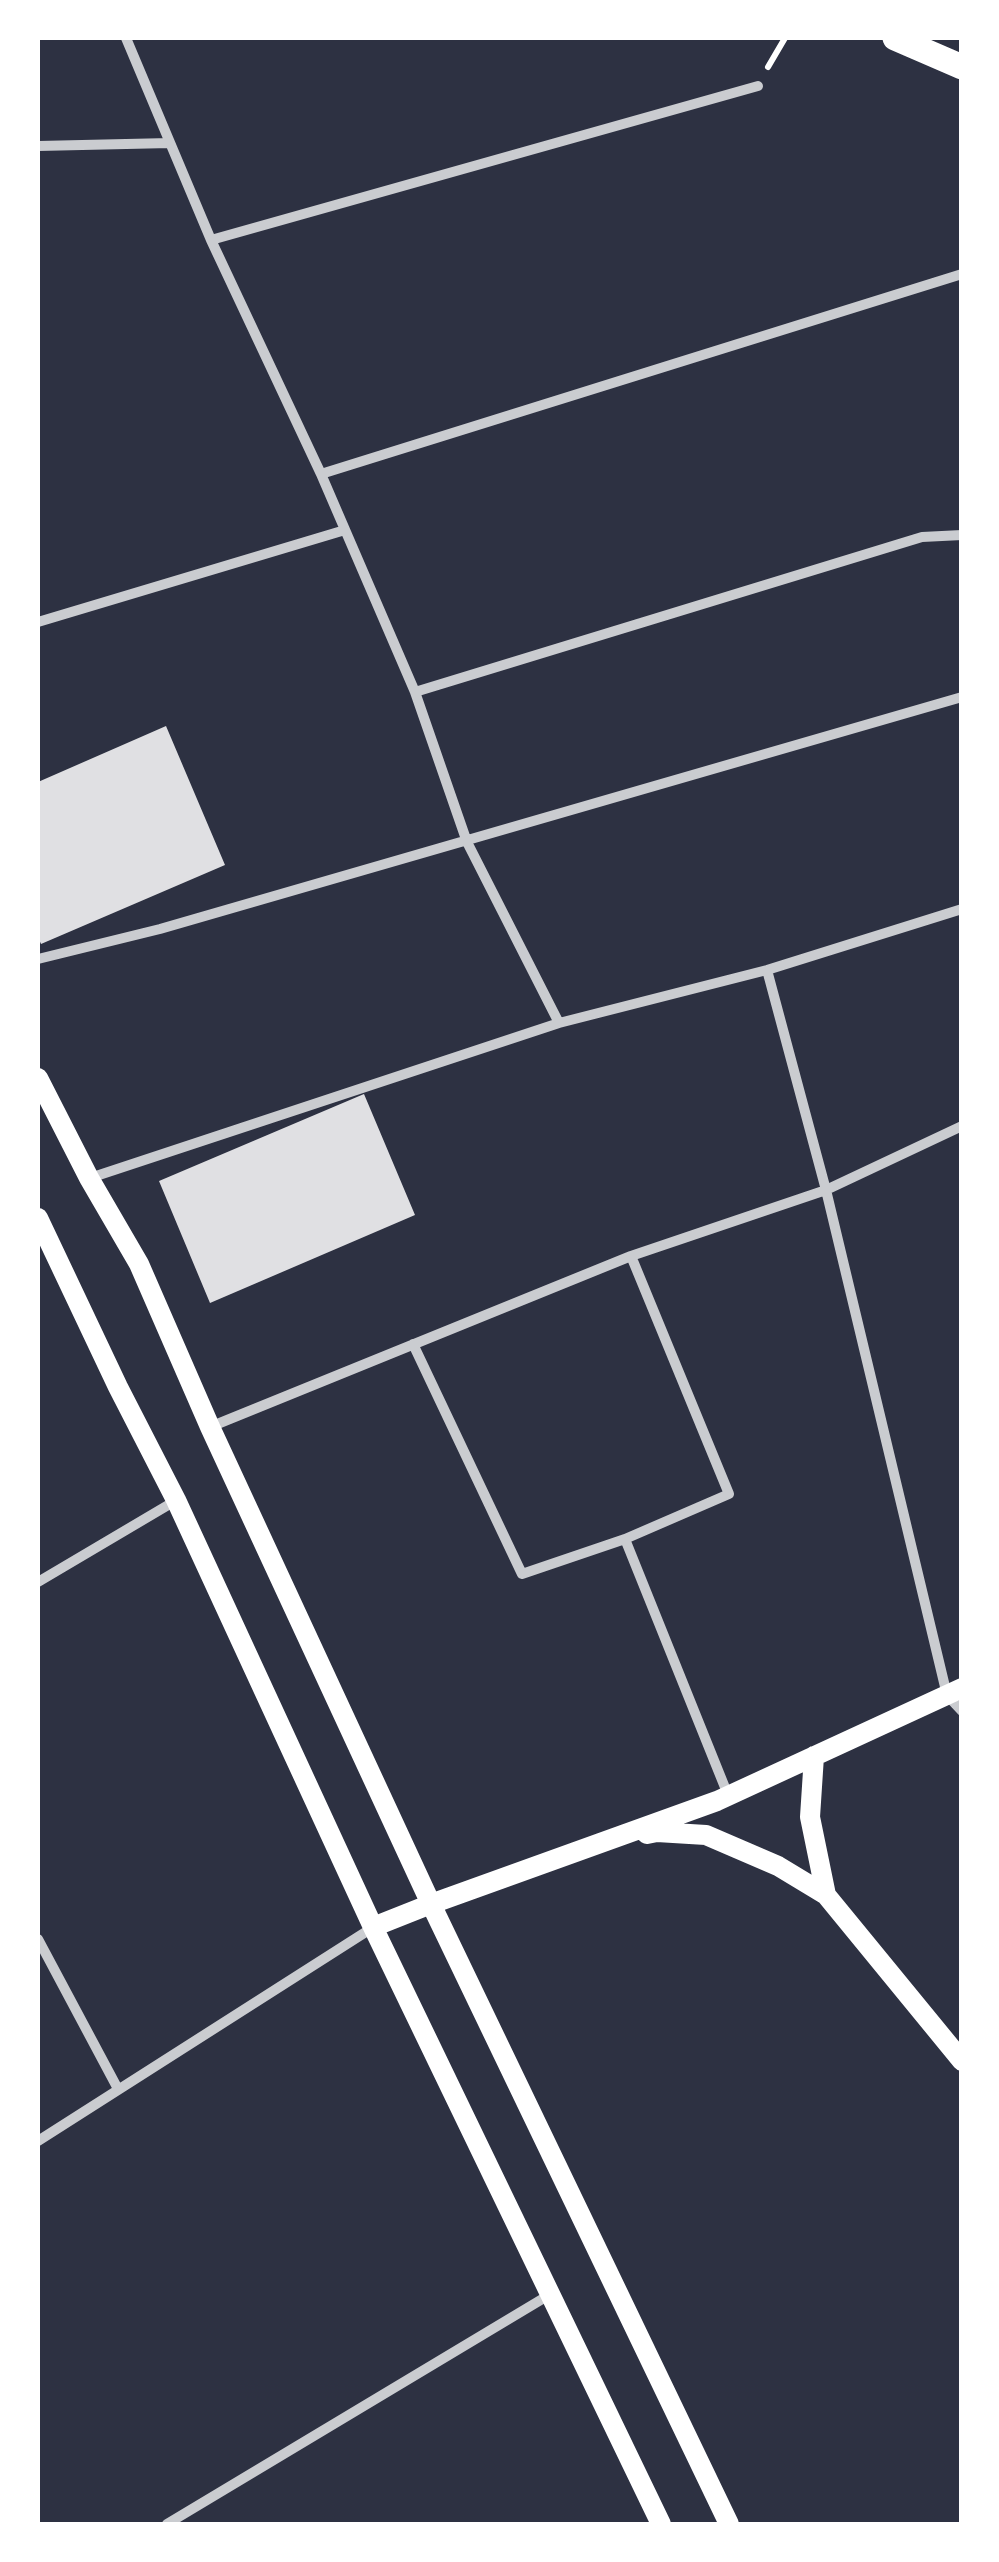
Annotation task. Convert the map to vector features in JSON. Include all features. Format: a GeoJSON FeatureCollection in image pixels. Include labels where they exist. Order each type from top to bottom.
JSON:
{"type":"FeatureCollection","features":[{"type":"Feature","properties":{"kind":"main road"},"geometry":{"type":"LineString","coordinates":[[895,38],[962,67]]}},
{"type":"Feature","properties":{"kind":"main road"},"geometry":{"type":"LineString","coordinates":[[38,1078],[139,1264],[210,1428],[431,1904],[729,2524]]}},
{"type":"Feature","properties":{"kind":"main road"},"geometry":{"type":"LineString","coordinates":[[38,1218],[176,1500],[373,1928],[661,2524]]}},
{"type":"Feature","properties":{"kind":"main road"},"geometry":{"type":"LineString","coordinates":[[373,1928],[728,1796],[957,1698]]}},
{"type":"Feature","properties":{"kind":"main road"},"geometry":{"type":"LineString","coordinates":[[814,1756],[810,1817],[826,1895]]}},
{"type":"Feature","properties":{"kind":"main road"},"geometry":{"type":"LineString","coordinates":[[602,1844],[657,1832],[706,1835],[778,1866],[826,1895],[962,2061]]}},
{"type":"Feature","properties":{"kind":"street"},"geometry":{"type":"LineString","coordinates":[[126,38],[211,240],[321,474],[414,692],[467,842],[558,1022]]}},
{"type":"Feature","properties":{"kind":"street"},"geometry":{"type":"LineString","coordinates":[[211,240],[758,86]]}},
{"type":"Feature","properties":{"kind":"street"},"geometry":{"type":"LineString","coordinates":[[38,146],[170,142]]}},
{"type":"Feature","properties":{"kind":"street"},"geometry":{"type":"LineString","coordinates":[[321,474],[962,274]]}},
{"type":"Feature","properties":{"kind":"street"},"geometry":{"type":"LineString","coordinates":[[38,622],[344,530]]}},
{"type":"Feature","properties":{"kind":"street"},"geometry":{"type":"LineString","coordinates":[[414,692],[922,537],[962,535]]}},
{"type":"Feature","properties":{"kind":"street"},"geometry":{"type":"LineString","coordinates":[[38,959],[160,929],[467,842],[962,697]]}},
{"type":"Feature","properties":{"kind":"street"},"geometry":{"type":"LineString","coordinates":[[89,1178],[558,1022],[767,970],[962,909]]}},
{"type":"Feature","properties":{"kind":"street"},"geometry":{"type":"LineString","coordinates":[[767,970],[957,1698]]}},
{"type":"Feature","properties":{"kind":"street"},"geometry":{"type":"LineString","coordinates":[[210,1428],[630,1256],[826,1190],[962,1126]]}},
{"type":"Feature","properties":{"kind":"street"},"geometry":{"type":"LineString","coordinates":[[413,1344],[522,1574],[625,1539],[728,1494],[630,1256]]}},
{"type":"Feature","properties":{"kind":"street"},"geometry":{"type":"LineString","coordinates":[[38,1582],[176,1500]]}},
{"type":"Feature","properties":{"kind":"street"},"geometry":{"type":"LineString","coordinates":[[625,1539],[728,1796]]}},
{"type":"Feature","properties":{"kind":"street"},"geometry":{"type":"LineString","coordinates":[[38,2141],[373,1928]]}},
{"type":"Feature","properties":{"kind":"street"},"geometry":{"type":"LineString","coordinates":[[38,1938],[118,2090]]}},
{"type":"Feature","properties":{"kind":"street"},"geometry":{"type":"LineString","coordinates":[[167,2524],[549,2295]]}},
{"type":"Feature","properties":{"kind":"path"},"geometry":{"type":"LineString","coordinates":[[758,86],[784,38]]}},
{"type":"Feature","properties":{"kind":"building"},"geometry":{"type":"Polygon","coordinates":[[[166,726],[225,865],[41,944],[38,782],[166,726]]]}},
{"type":"Feature","properties":{"kind":"building"},"geometry":{"type":"Polygon","coordinates":[[[364,1094],[415,1215],[210,1303],[159,1181],[364,1094]]]}}]}
